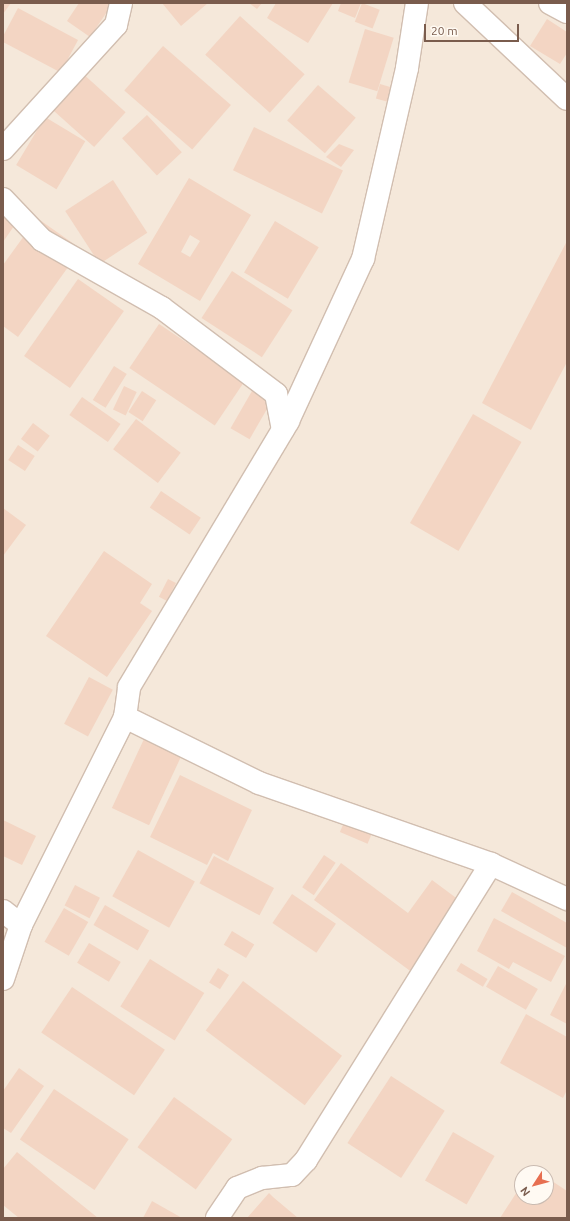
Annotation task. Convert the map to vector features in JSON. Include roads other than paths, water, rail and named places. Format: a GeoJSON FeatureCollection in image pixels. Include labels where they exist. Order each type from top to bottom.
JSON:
{"type":"FeatureCollection","features":[{"type":"Feature","properties":{"kind":"street"},"geometry":{"type":"LineString","coordinates":[[3,149],[116,25],[121,3]]}},
{"type":"Feature","properties":{"kind":"street"},"geometry":{"type":"LineString","coordinates":[[3,979],[21,925],[125,717],[129,687],[283,429],[363,259],[407,68],[417,3]]}},
{"type":"Feature","properties":{"kind":"street"},"geometry":{"type":"LineString","coordinates":[[465,3],[567,99]]}},
{"type":"Feature","properties":{"kind":"street"},"geometry":{"type":"LineString","coordinates":[[550,3],[567,12]]}},
{"type":"Feature","properties":{"kind":"street"},"geometry":{"type":"LineString","coordinates":[[3,199],[42,240],[162,308],[276,394],[283,429]]}},
{"type":"Feature","properties":{"kind":"street"},"geometry":{"type":"LineString","coordinates":[[125,717],[259,783],[491,864],[567,899]]}},
{"type":"Feature","properties":{"kind":"street"},"geometry":{"type":"LineString","coordinates":[[217,1218],[237,1188],[262,1178],[292,1174],[306,1160],[491,864]]}},
{"type":"Feature","properties":{"kind":"street"},"geometry":{"type":"LineString","coordinates":[[3,911],[21,925]]}}]}
